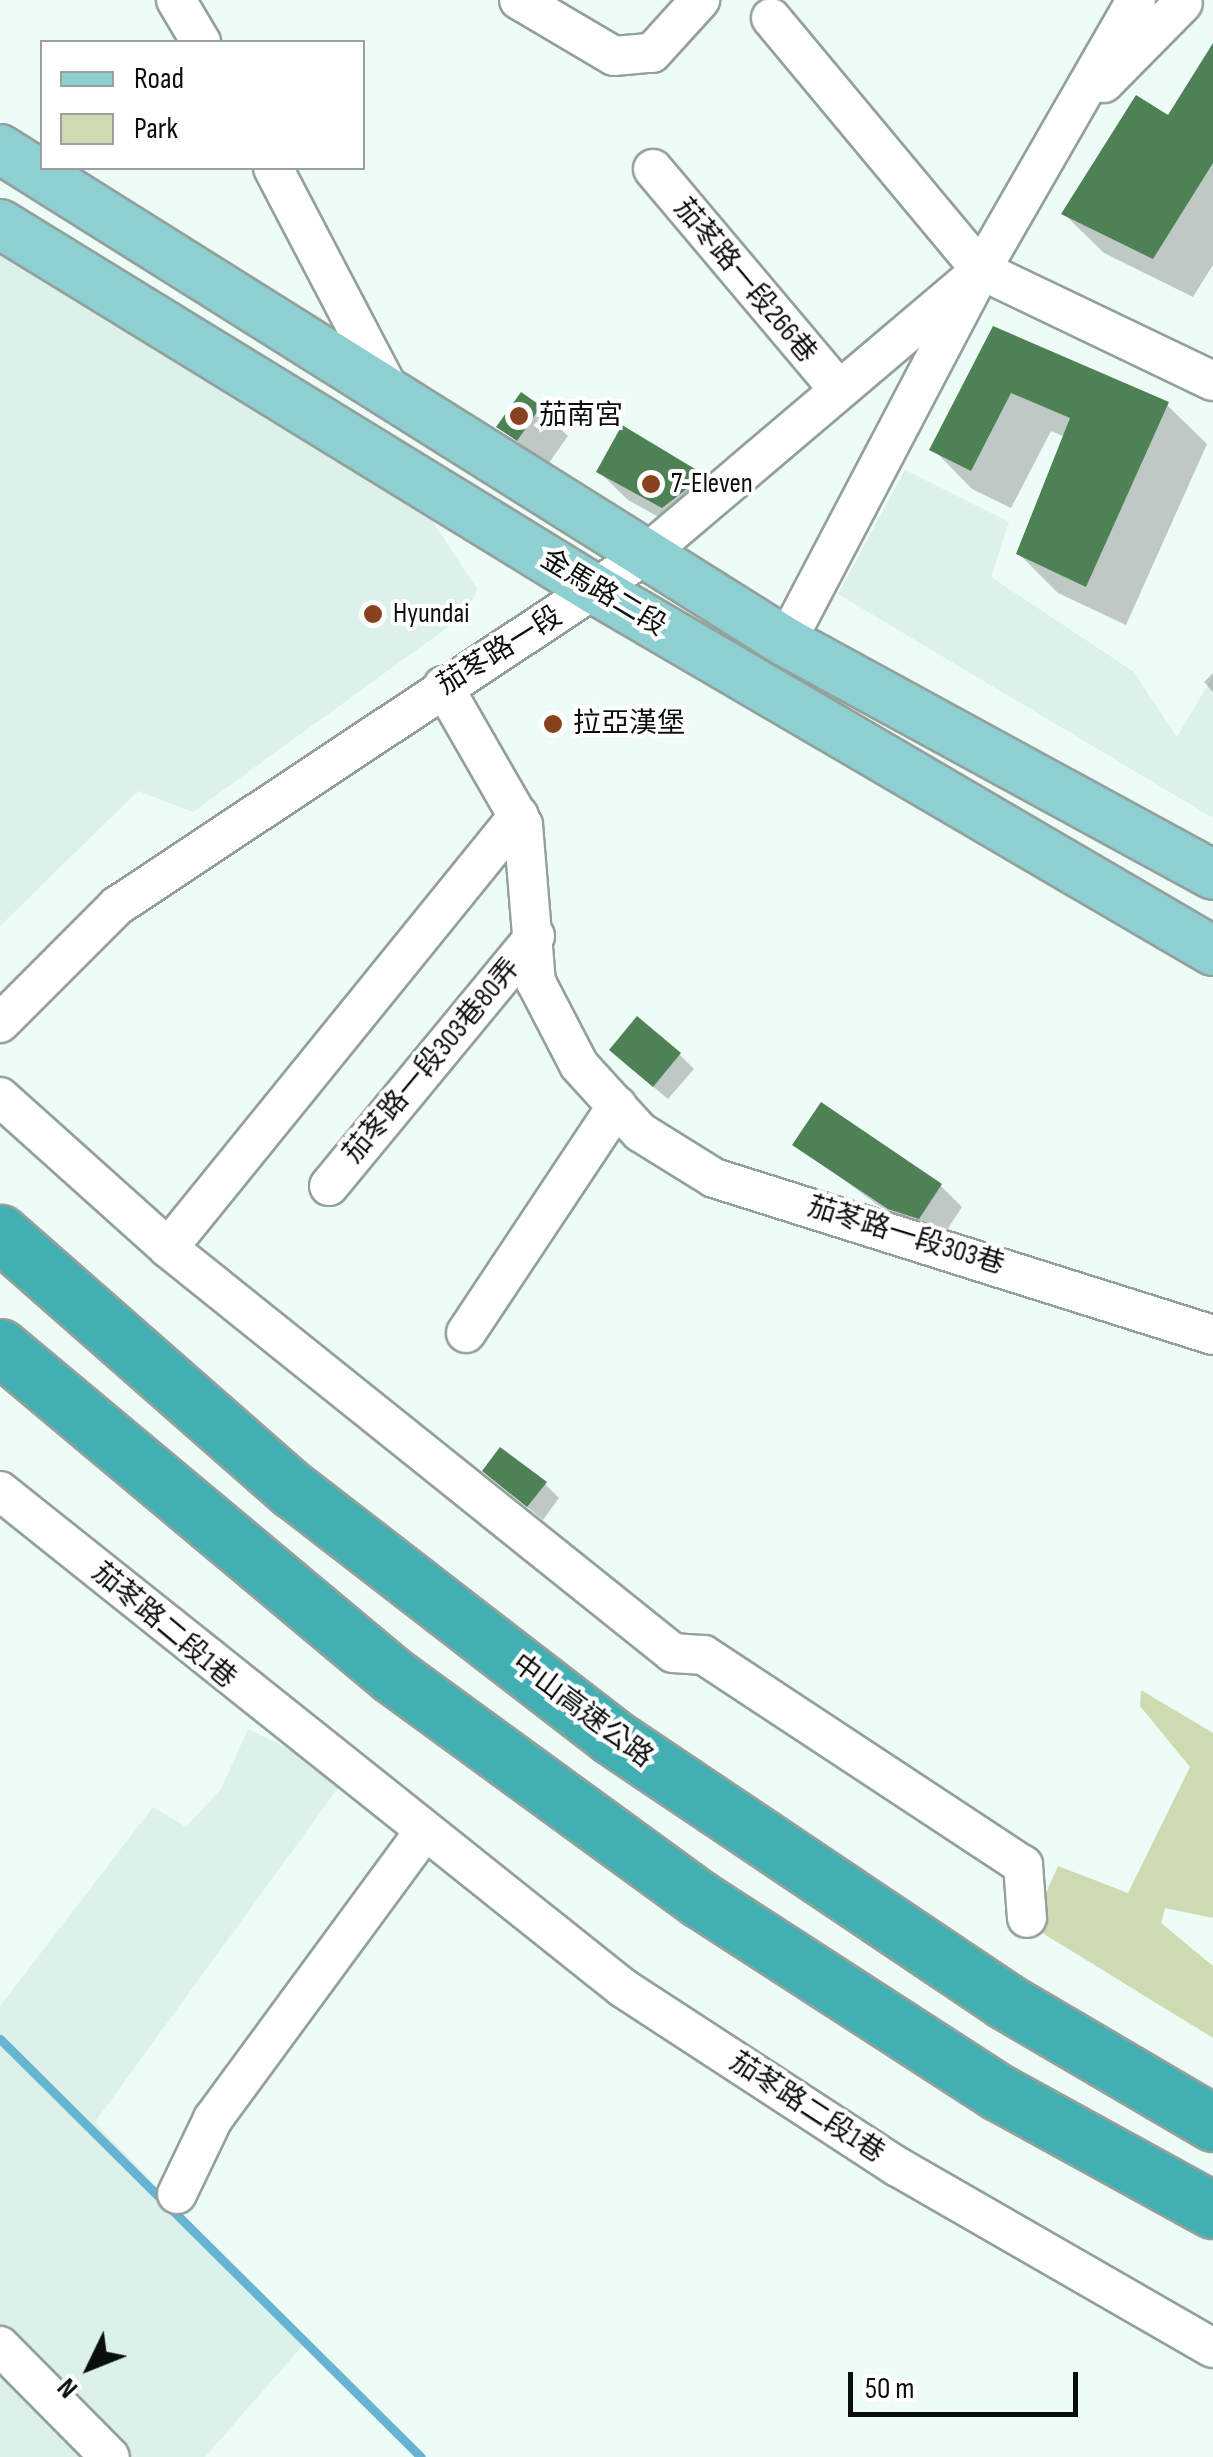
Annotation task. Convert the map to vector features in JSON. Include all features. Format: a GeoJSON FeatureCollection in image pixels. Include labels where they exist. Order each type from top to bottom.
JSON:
{"type":"FeatureCollection","features":[{"type":"Feature","properties":{"kind":"highway","name":"中山高速公路"},"geometry":{"type":"LineString","coordinates":[[0,1233],[293,1490],[611,1736],[1005,2000],[1213,2123]]}},
{"type":"Feature","properties":{"kind":"highway"},"geometry":{"type":"LineString","coordinates":[[0,1348],[392,1676],[701,1900],[998,2092],[1213,2210]]}},
{"type":"Feature","properties":{"kind":"main road","name":"金馬路二段"},"geometry":{"type":"LineString","coordinates":[[0,149],[394,400],[786,642],[1213,875]]}},
{"type":"Feature","properties":{"kind":"main road","name":"金馬路二段"},"geometry":{"type":"LineString","coordinates":[[0,224],[596,590],[1213,950]]}},
{"type":"Feature","properties":{"kind":"street"},"geometry":{"type":"LineString","coordinates":[[176,0],[200,40]]}},
{"type":"Feature","properties":{"kind":"street"},"geometry":{"type":"LineString","coordinates":[[519,0],[614,56],[652,53],[700,0]]}},
{"type":"Feature","properties":{"kind":"street","name":"茄苳路一段"},"geometry":{"type":"LineString","coordinates":[[0,1023],[117,906],[644,556],[981,270],[1136,0]]}},
{"type":"Feature","properties":{"kind":"street"},"geometry":{"type":"LineString","coordinates":[[1061,126],[1176,1]]}},
{"type":"Feature","properties":{"kind":"street"},"geometry":{"type":"LineString","coordinates":[[771,18],[981,270],[1213,381]]}},
{"type":"Feature","properties":{"kind":"street"},"geometry":{"type":"LineString","coordinates":[[274,170],[394,400]]}},
{"type":"Feature","properties":{"kind":"street","name":"茄苳路一段266巷"},"geometry":{"type":"LineString","coordinates":[[653,170],[838,390]]}},
{"type":"Feature","properties":{"kind":"street"},"geometry":{"type":"LineString","coordinates":[[786,642],[981,270]]}},
{"type":"Feature","properties":{"kind":"street","name":"茄苳路一段303巷"},"geometry":{"type":"LineString","coordinates":[[443,686],[519,816],[536,936],[536,982],[579,1065],[617,1106],[714,1178],[1213,1335]]}},
{"type":"Feature","properties":{"kind":"street"},"geometry":{"type":"LineString","coordinates":[[168,1248],[519,816]]}},
{"type":"Feature","properties":{"kind":"street","name":"茄苳路一段303巷80弄"},"geometry":{"type":"LineString","coordinates":[[329,1186],[536,936]]}},
{"type":"Feature","properties":{"kind":"street"},"geometry":{"type":"LineString","coordinates":[[0,1097],[168,1248],[673,1653],[704,1655],[1022,1865],[1027,1918]]}},
{"type":"Feature","properties":{"kind":"street"},"geometry":{"type":"LineString","coordinates":[[466,1333],[617,1106]]}},
{"type":"Feature","properties":{"kind":"street","name":"茄苳路二段1巷"},"geometry":{"type":"LineString","coordinates":[[0,1492],[422,1835],[623,1988],[866,2146],[1213,2348]]}},
{"type":"Feature","properties":{"kind":"street"},"geometry":{"type":"LineString","coordinates":[[177,2194],[213,2119],[422,1835]]}},
{"type":"Feature","properties":{"kind":"street"},"geometry":{"type":"LineString","coordinates":[[0,2346],[110,2457]]}},
{"type":"Feature","properties":{"kind":"shaded area"},"geometry":{"type":"Polygon","coordinates":[[[0,251],[429,516],[477,589],[466,614],[193,812],[138,791],[0,926],[0,251]]]}},
{"type":"Feature","properties":{"kind":"shaded area"},"geometry":{"type":"Polygon","coordinates":[[[905,470],[1009,522],[991,577],[1134,672],[1177,737],[1213,676],[1213,818],[838,594],[905,470]]]}},
{"type":"Feature","properties":{"kind":"shaded area"},"geometry":{"type":"Polygon","coordinates":[[[248,1729],[346,1777],[95,2122],[305,2343],[205,2457],[0,2457],[0,2006],[153,1807],[186,1827],[221,1789],[248,1729]]]}},
{"type":"Feature","properties":{"kind":"green space"},"geometry":{"type":"Polygon","coordinates":[[[1141,1690],[1213,1733],[1213,1918],[1165,1908],[1161,1923],[1213,1966],[1213,2038],[1031,1926],[1058,1866],[1128,1893],[1190,1767],[1140,1706],[1141,1690]]]}},
{"type":"Feature","properties":{"kind":"building"},"geometry":{"type":"Polygon","coordinates":[[[1213,43],[1213,163],[1153,259],[1061,214],[1136,95],[1168,115],[1213,43]]]}},
{"type":"Feature","properties":{"kind":"building"},"geometry":{"type":"Polygon","coordinates":[[[993,326],[1169,402],[1086,587],[1016,554],[1070,418],[1011,393],[971,471],[929,450],[993,326]]]}},
{"type":"Feature","properties":{"kind":"building","name":"茄南宮"},"geometry":{"type":"Polygon","coordinates":[[[521,392],[541,406],[517,441],[496,427],[521,392]]]}},
{"type":"Feature","properties":{"kind":"building"},"geometry":{"type":"Polygon","coordinates":[[[622,425],[705,475],[662,508],[596,472],[622,425]]]}},
{"type":"Feature","properties":{"kind":"building"},"geometry":{"type":"Polygon","coordinates":[[[637,1016],[681,1053],[653,1087],[609,1050],[637,1016]]]}},
{"type":"Feature","properties":{"kind":"building"},"geometry":{"type":"Polygon","coordinates":[[[821,1102],[942,1184],[919,1219],[888,1209],[792,1145],[821,1102]]]}},
{"type":"Feature","properties":{"kind":"building"},"geometry":{"type":"Polygon","coordinates":[[[500,1447],[547,1482],[527,1507],[482,1471],[500,1447]]]}},
{"type":"Feature","properties":{"kind":"waterway"},"geometry":{"type":"LineString","coordinates":[[0,2039],[421,2457]]}},
{"type":"Feature","properties":{"kind":"place","name":"茄南宮"},"geometry":{"type":"Point","coordinates":[519,416]}},
{"type":"Feature","properties":{"kind":"place","name":"7-Eleven"},"geometry":{"type":"Point","coordinates":[651,484]}},
{"type":"Feature","properties":{"kind":"place","name":"Hyundai"},"geometry":{"type":"Point","coordinates":[373,614]}},
{"type":"Feature","properties":{"kind":"place","name":"拉亞漢堡"},"geometry":{"type":"Point","coordinates":[553,724]}}]}
